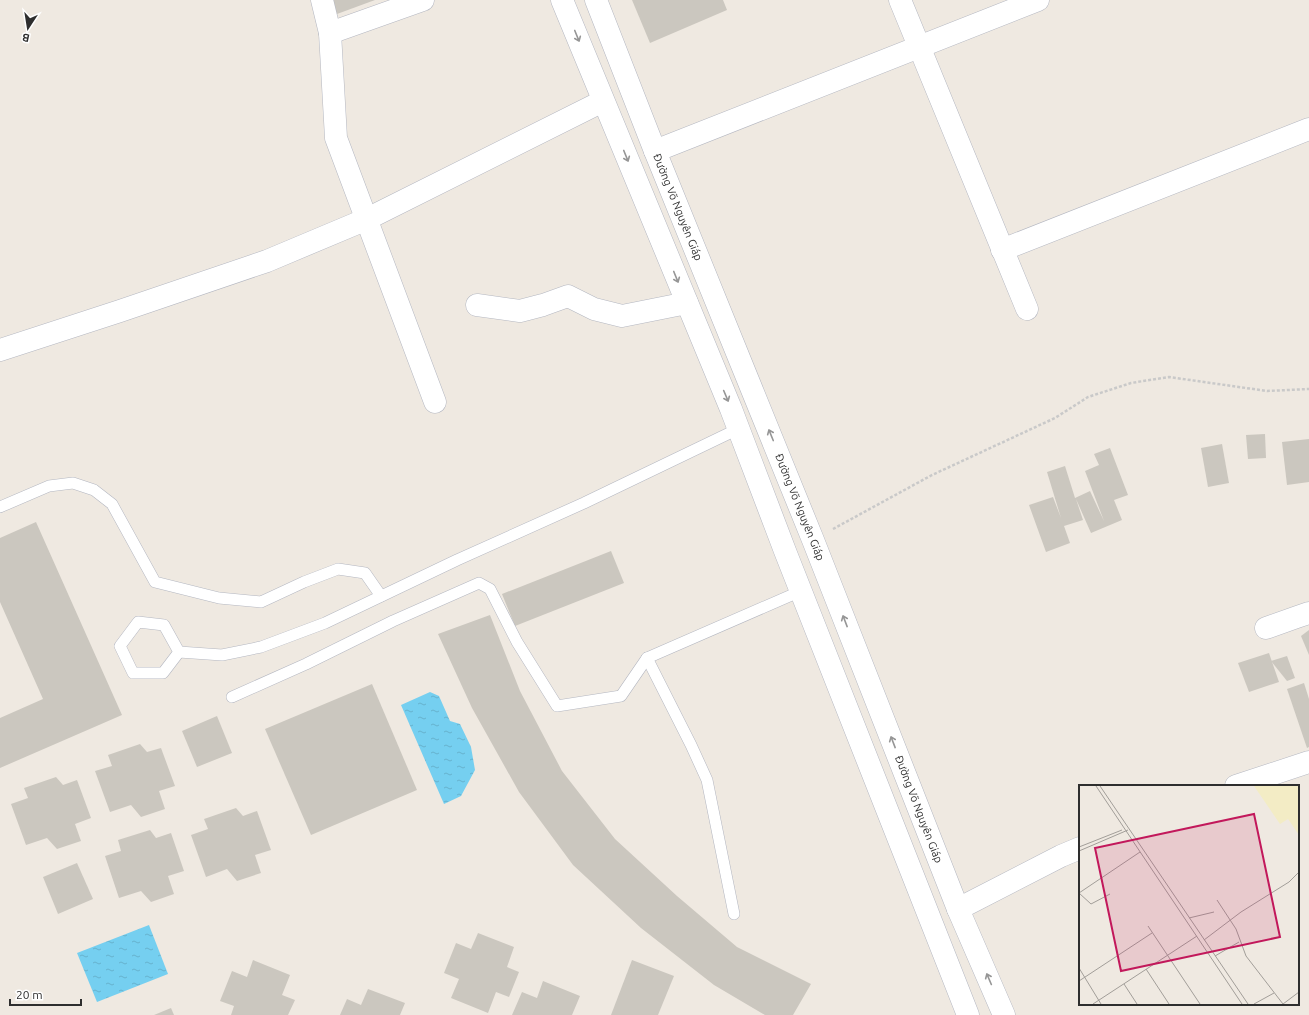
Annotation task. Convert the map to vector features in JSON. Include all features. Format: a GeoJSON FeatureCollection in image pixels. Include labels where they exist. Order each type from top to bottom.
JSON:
{"type":"FeatureCollection","features":[{"type":"Feature","properties":{"kind":"street"},"geometry":{"type":"LineString","coordinates":[[322,0],[330,34],[336,138],[435,402]]}},
{"type":"Feature","properties":{"kind":"street"},"geometry":{"type":"LineString","coordinates":[[330,34],[423,0]]}},
{"type":"Feature","properties":{"kind":"street"},"geometry":{"type":"LineString","coordinates":[[562,0],[738,429],[968,1015]]}},
{"type":"Feature","properties":{"kind":"street","name":"Đường Võ Nguyên Giáp"},"geometry":{"type":"LineString","coordinates":[[596,0],[655,151],[814,540],[958,909],[1004,1015]]}},
{"type":"Feature","properties":{"kind":"street"},"geometry":{"type":"LineString","coordinates":[[900,0],[1027,310]]}},
{"type":"Feature","properties":{"kind":"street"},"geometry":{"type":"LineString","coordinates":[[655,151],[1038,0]]}},
{"type":"Feature","properties":{"kind":"street"},"geometry":{"type":"LineString","coordinates":[[0,350],[267,261],[367,218],[603,101]]}},
{"type":"Feature","properties":{"kind":"street"},"geometry":{"type":"LineString","coordinates":[[1002,250],[1309,129]]}},
{"type":"Feature","properties":{"kind":"street"},"geometry":{"type":"LineString","coordinates":[[477,305],[520,311],[568,296],[594,309],[622,316],[687,303]]}},
{"type":"Feature","properties":{"kind":"street"},"geometry":{"type":"LineString","coordinates":[[785,551],[814,540]]}},
{"type":"Feature","properties":{"kind":"street"},"geometry":{"type":"LineString","coordinates":[[1266,628],[1309,613]]}},
{"type":"Feature","properties":{"kind":"street"},"geometry":{"type":"LineString","coordinates":[[1239,785],[1309,762]]}},
{"type":"Feature","properties":{"kind":"street"},"geometry":{"type":"LineString","coordinates":[[958,909],[1061,856],[1079,848]]}},
{"type":"Feature","properties":{"kind":"lane"},"geometry":{"type":"LineString","coordinates":[[179,652],[222,655],[261,647],[325,623],[457,560],[584,503],[738,429]]}},
{"type":"Feature","properties":{"kind":"lane"},"geometry":{"type":"LineString","coordinates":[[0,507],[50,486],[73,483],[94,490],[112,504],[155,582],[220,598],[261,602],[304,582],[338,570],[365,573],[381,596]]}},
{"type":"Feature","properties":{"kind":"lane"},"geometry":{"type":"LineString","coordinates":[[232,697],[306,664],[393,621],[479,583],[490,589],[517,642],[557,706],[621,696],[647,658],[801,591]]}},
{"type":"Feature","properties":{"kind":"lane"},"geometry":{"type":"LineString","coordinates":[[138,622],[164,625],[179,652],[163,673],[133,673],[120,646],[138,622]]}},
{"type":"Feature","properties":{"kind":"lane"},"geometry":{"type":"LineString","coordinates":[[647,658],[707,780],[734,914]]}},
{"type":"Feature","properties":{"kind":"path"},"geometry":{"type":"LineString","coordinates":[[814,540],[932,475],[1055,418],[1088,397],[1131,382],[1169,377],[1267,391],[1309,389]]}},
{"type":"Feature","properties":{"kind":"water"},"geometry":{"type":"Polygon","coordinates":[[[430,692],[439,696],[450,721],[460,724],[471,747],[475,770],[461,796],[444,804],[401,705],[430,692]]]}},
{"type":"Feature","properties":{"kind":"water"},"geometry":{"type":"Polygon","coordinates":[[[149,925],[168,974],[97,1002],[77,953],[149,925]]]}},
{"type":"Feature","properties":{"kind":"building"},"geometry":{"type":"Polygon","coordinates":[[[332,0],[375,0],[337,14],[332,0]]]}},
{"type":"Feature","properties":{"kind":"building"},"geometry":{"type":"Polygon","coordinates":[[[632,0],[723,0],[727,10],[650,43],[632,0]]]}},
{"type":"Feature","properties":{"kind":"building"},"geometry":{"type":"Polygon","coordinates":[[[1265,434],[1266,458],[1248,459],[1246,435],[1265,434]]]}},
{"type":"Feature","properties":{"kind":"building"},"geometry":{"type":"Polygon","coordinates":[[[1309,439],[1309,482],[1287,485],[1282,442],[1309,439]]]}},
{"type":"Feature","properties":{"kind":"building"},"geometry":{"type":"Polygon","coordinates":[[[1222,444],[1229,483],[1208,487],[1201,448],[1222,444]]]}},
{"type":"Feature","properties":{"kind":"building"},"geometry":{"type":"Polygon","coordinates":[[[1110,448],[1128,495],[1114,500],[1122,520],[1091,533],[1076,499],[1083,520],[1064,526],[1070,543],[1046,552],[1029,505],[1053,497],[1061,518],[1047,472],[1065,466],[1075,498],[1090,491],[1104,521],[1085,471],[1099,465],[1094,454],[1110,448]]]}},
{"type":"Feature","properties":{"kind":"building"},"geometry":{"type":"Polygon","coordinates":[[[36,522],[122,715],[0,768],[0,718],[43,699],[0,602],[0,538],[36,522]]]}},
{"type":"Feature","properties":{"kind":"building"},"geometry":{"type":"Polygon","coordinates":[[[611,551],[624,583],[515,626],[502,594],[611,551]]]}},
{"type":"Feature","properties":{"kind":"building"},"geometry":{"type":"Polygon","coordinates":[[[490,615],[520,691],[562,771],[615,839],[677,896],[737,947],[811,984],[793,1015],[765,1015],[714,985],[641,928],[573,865],[519,792],[472,708],[438,634],[490,615]]]}},
{"type":"Feature","properties":{"kind":"building"},"geometry":{"type":"Polygon","coordinates":[[[1309,630],[1309,655],[1301,636],[1309,630]]]}},
{"type":"Feature","properties":{"kind":"building"},"geometry":{"type":"Polygon","coordinates":[[[1269,653],[1279,682],[1249,692],[1238,663],[1269,653]]]}},
{"type":"Feature","properties":{"kind":"building"},"geometry":{"type":"Polygon","coordinates":[[[1287,656],[1295,678],[1287,681],[1271,661],[1287,656]]]}},
{"type":"Feature","properties":{"kind":"building"},"geometry":{"type":"Polygon","coordinates":[[[1304,683],[1309,699],[1309,747],[1307,748],[1287,689],[1304,683]]]}},
{"type":"Feature","properties":{"kind":"building"},"geometry":{"type":"Polygon","coordinates":[[[372,684],[417,790],[311,835],[265,729],[372,684]]]}},
{"type":"Feature","properties":{"kind":"building"},"geometry":{"type":"Polygon","coordinates":[[[217,716],[232,753],[197,767],[182,731],[217,716]]]}},
{"type":"Feature","properties":{"kind":"building"},"geometry":{"type":"Polygon","coordinates":[[[140,744],[147,752],[161,748],[175,786],[159,791],[165,809],[141,817],[131,805],[110,812],[95,771],[112,766],[108,755],[140,744]]]}},
{"type":"Feature","properties":{"kind":"building"},"geometry":{"type":"Polygon","coordinates":[[[56,777],[63,785],[77,780],[91,818],[75,824],[81,841],[57,849],[47,838],[26,845],[11,804],[28,798],[24,788],[56,777]]]}},
{"type":"Feature","properties":{"kind":"building"},"geometry":{"type":"Polygon","coordinates":[[[236,808],[243,816],[257,811],[271,850],[255,855],[261,873],[237,881],[227,869],[206,877],[191,835],[208,829],[204,819],[236,808]]]}},
{"type":"Feature","properties":{"kind":"building"},"geometry":{"type":"Polygon","coordinates":[[[150,830],[156,838],[171,833],[184,871],[168,876],[174,894],[151,902],[141,891],[119,898],[105,856],[121,851],[118,840],[150,830]]]}},
{"type":"Feature","properties":{"kind":"building"},"geometry":{"type":"Polygon","coordinates":[[[77,863],[93,899],[58,914],[43,877],[77,863]]]}},
{"type":"Feature","properties":{"kind":"building"},"geometry":{"type":"Polygon","coordinates":[[[478,933],[514,947],[507,967],[519,972],[509,997],[496,992],[488,1013],[451,998],[459,979],[444,973],[456,943],[471,949],[478,933]]]}},
{"type":"Feature","properties":{"kind":"building"},"geometry":{"type":"Polygon","coordinates":[[[253,960],[290,975],[282,995],[295,1000],[288,1015],[231,1015],[234,1006],[220,1001],[232,971],[247,977],[253,960]]]}},
{"type":"Feature","properties":{"kind":"building"},"geometry":{"type":"Polygon","coordinates":[[[632,960],[674,976],[658,1015],[611,1015],[632,960]]]}},
{"type":"Feature","properties":{"kind":"building"},"geometry":{"type":"Polygon","coordinates":[[[543,981],[580,996],[572,1015],[512,1015],[522,992],[537,998],[543,981]]]}},
{"type":"Feature","properties":{"kind":"building"},"geometry":{"type":"Polygon","coordinates":[[[368,989],[405,1003],[400,1015],[340,1015],[347,999],[361,1005],[368,989]]]}},
{"type":"Feature","properties":{"kind":"building"},"geometry":{"type":"Polygon","coordinates":[[[171,1008],[174,1015],[154,1015],[171,1008]]]}}]}
